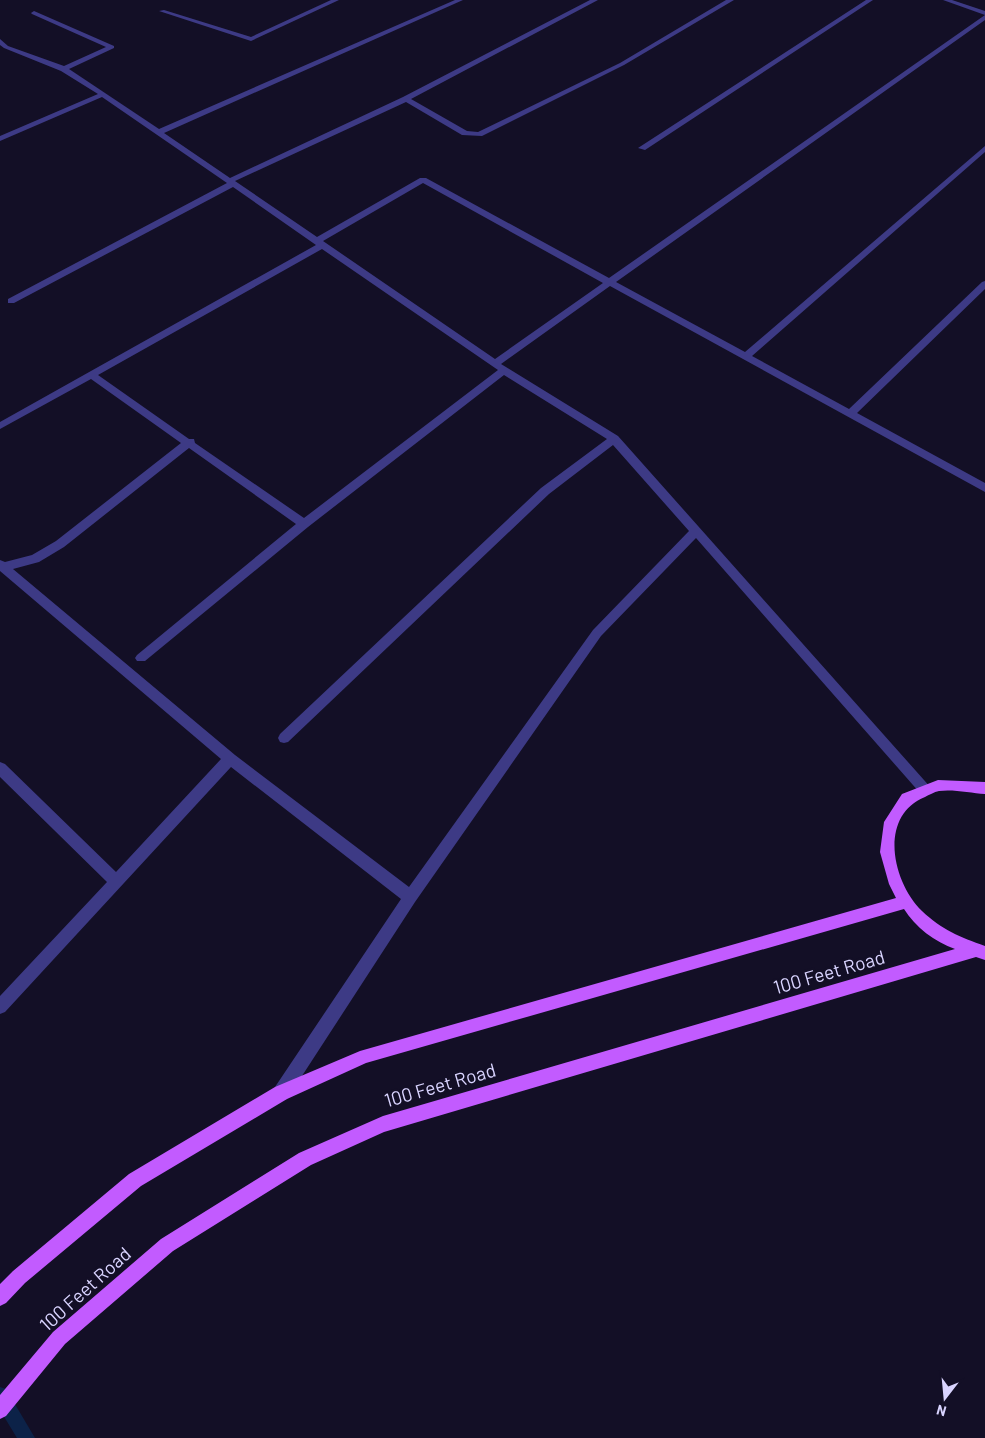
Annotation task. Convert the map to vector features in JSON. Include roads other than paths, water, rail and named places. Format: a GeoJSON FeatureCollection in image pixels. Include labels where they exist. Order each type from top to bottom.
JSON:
{"type":"FeatureCollection","features":[{"type":"Feature","properties":{"kind":"main road"},"geometry":{"type":"LineString","coordinates":[[979,952],[948,940],[932,928],[905,902],[892,879],[885,856],[886,834],[893,814],[906,799],[925,789],[946,784],[985,788]]}},
{"type":"Feature","properties":{"kind":"main road"},"geometry":{"type":"LineString","coordinates":[[0,1297],[18,1277],[135,1180],[281,1093],[365,1056],[905,902]]}},
{"type":"Feature","properties":{"kind":"main road","name":"100 Feet Road"},"geometry":{"type":"LineString","coordinates":[[0,1410],[27,1374],[59,1338],[166,1245],[305,1159],[383,1124],[979,952]]}},
{"type":"Feature","properties":{"kind":"street"},"geometry":{"type":"LineString","coordinates":[[162,11],[251,39],[336,0]]}},
{"type":"Feature","properties":{"kind":"street"},"geometry":{"type":"LineString","coordinates":[[159,132],[460,0]]}},
{"type":"Feature","properties":{"kind":"street"},"geometry":{"type":"LineString","coordinates":[[11,301],[231,183],[406,99],[595,0]]}},
{"type":"Feature","properties":{"kind":"street"},"geometry":{"type":"LineString","coordinates":[[406,99],[465,132],[479,134],[622,64],[730,0]]}},
{"type":"Feature","properties":{"kind":"street"},"geometry":{"type":"LineString","coordinates":[[642,148],[870,0]]}},
{"type":"Feature","properties":{"kind":"street"},"geometry":{"type":"LineString","coordinates":[[946,0],[985,13]]}},
{"type":"Feature","properties":{"kind":"street"},"geometry":{"type":"LineString","coordinates":[[34,13],[112,47],[64,69]]}},
{"type":"Feature","properties":{"kind":"street"},"geometry":{"type":"LineString","coordinates":[[494,364],[985,17]]}},
{"type":"Feature","properties":{"kind":"street"},"geometry":{"type":"LineString","coordinates":[[2,46],[64,69],[103,94],[494,364],[614,440],[925,789]]}},
{"type":"Feature","properties":{"kind":"street"},"geometry":{"type":"LineString","coordinates":[[0,139],[103,94]]}},
{"type":"Feature","properties":{"kind":"street"},"geometry":{"type":"LineString","coordinates":[[745,357],[985,148]]}},
{"type":"Feature","properties":{"kind":"street"},"geometry":{"type":"LineString","coordinates":[[0,426],[319,243],[424,180],[985,488]]}},
{"type":"Feature","properties":{"kind":"street"},"geometry":{"type":"LineString","coordinates":[[850,414],[985,284]]}},
{"type":"Feature","properties":{"kind":"street"},"geometry":{"type":"LineString","coordinates":[[141,658],[304,524],[504,370]]}},
{"type":"Feature","properties":{"kind":"street"},"geometry":{"type":"LineString","coordinates":[[91,375],[190,442],[304,524]]}},
{"type":"Feature","properties":{"kind":"street"},"geometry":{"type":"LineString","coordinates":[[284,738],[545,491],[614,440]]}},
{"type":"Feature","properties":{"kind":"street"},"geometry":{"type":"LineString","coordinates":[[0,564],[2,567],[35,559],[60,544],[190,442]]}},
{"type":"Feature","properties":{"kind":"street"},"geometry":{"type":"LineString","coordinates":[[281,1093],[410,897],[597,633],[696,531]]}},
{"type":"Feature","properties":{"kind":"street"},"geometry":{"type":"LineString","coordinates":[[0,564],[230,759],[410,897]]}},
{"type":"Feature","properties":{"kind":"street"},"geometry":{"type":"LineString","coordinates":[[0,1006],[230,759]]}},
{"type":"Feature","properties":{"kind":"street"},"geometry":{"type":"LineString","coordinates":[[0,768],[116,881]]}},
{"type":"Feature","properties":{"kind":"waterway"},"geometry":{"type":"LineString","coordinates":[[0,1395],[27,1438]]}}]}
